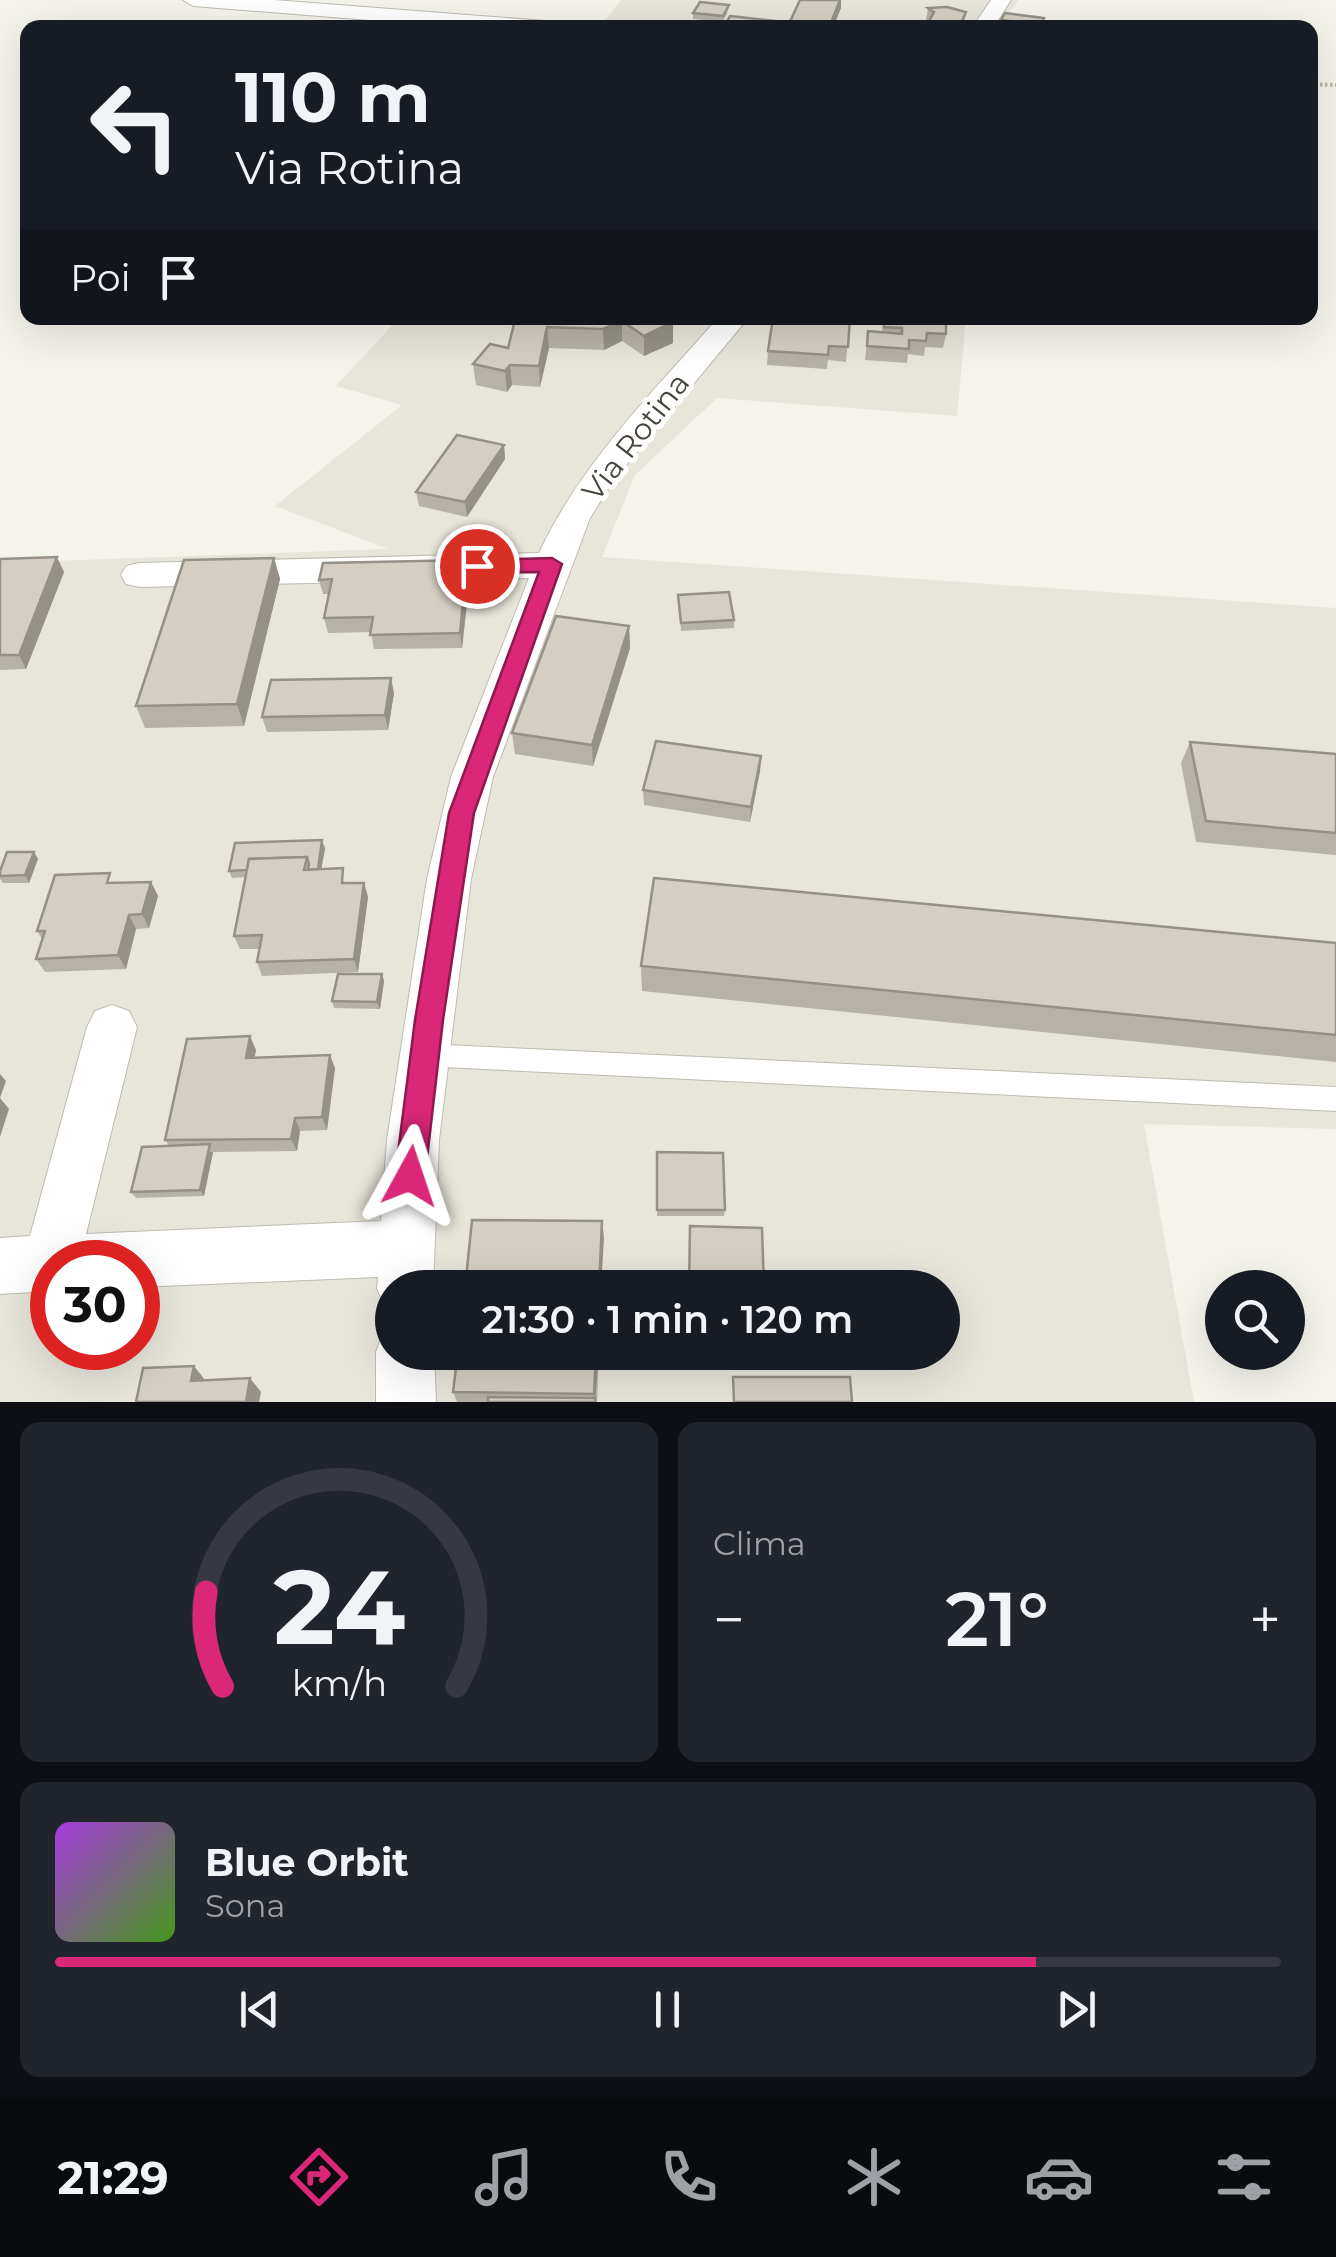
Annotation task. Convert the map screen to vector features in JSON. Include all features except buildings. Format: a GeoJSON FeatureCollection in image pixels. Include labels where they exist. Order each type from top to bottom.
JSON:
{"type":"FeatureCollection","features":[{"type":"Feature","properties":{"kind":"street"},"geometry":{"type":"LineString","coordinates":[[192,0],[453,20]]}},
{"type":"Feature","properties":{"kind":"street","name":"Via Rotina"},"geometry":{"type":"LineString","coordinates":[[160,1265],[404,1268],[424,1055],[462,813],[552,564],[573,518],[600,476],[727,325]]}},
{"type":"Feature","properties":{"kind":"street"},"geometry":{"type":"LineString","coordinates":[[140,575],[552,564]]}},
{"type":"Feature","properties":{"kind":"street","name":"Via Rotina"},"geometry":{"type":"LineString","coordinates":[[50,1240],[112,1026]]}},
{"type":"Feature","properties":{"kind":"street"},"geometry":{"type":"LineString","coordinates":[[405,1370],[406,1402]]}},
{"type":"Feature","properties":{"kind":"lane"},"geometry":{"type":"LineString","coordinates":[[424,1055],[1336,1099]]}},
{"type":"Feature","properties":{"kind":"shaded area"},"geometry":{"type":"Polygon","coordinates":[[[621,0],[1018,0],[1006,17],[1032,20],[605,20],[621,0]]]}},
{"type":"Feature","properties":{"kind":"shaded area"},"geometry":{"type":"Polygon","coordinates":[[[393,325],[965,325],[957,416],[717,398],[635,475],[602,557],[1336,608],[1336,1129],[1144,1124],[1194,1402],[0,1402],[0,563],[389,549],[275,506],[402,405],[336,386],[393,325]]]}},
{"type":"Feature","properties":{"kind":"route"},"geometry":{"type":"LineString","coordinates":[[410,1176],[429,1020],[462,813],[552,564],[477,566]]}}]}
